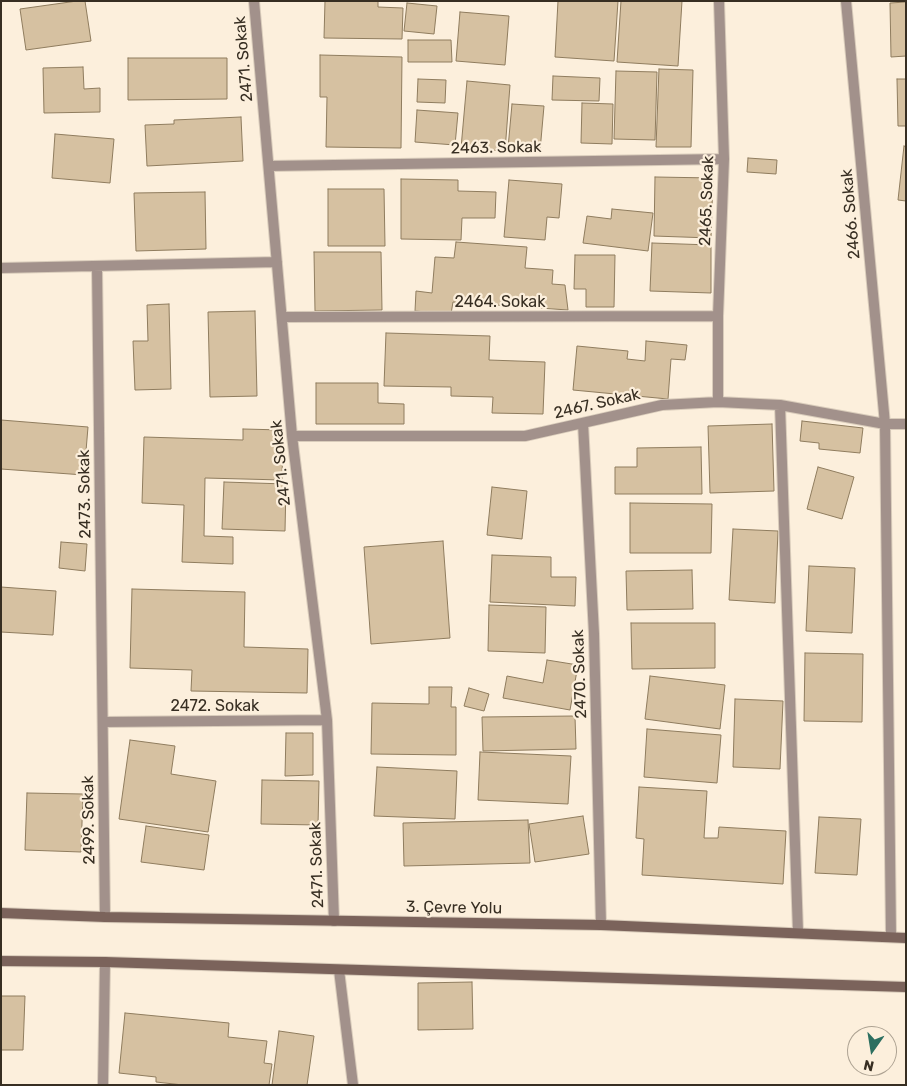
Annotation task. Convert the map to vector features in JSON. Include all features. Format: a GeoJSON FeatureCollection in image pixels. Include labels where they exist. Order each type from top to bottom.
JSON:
{"type":"FeatureCollection","features":[{"type":"Feature","properties":{"kind":"main road","name":"3. Çevre Yolu"},"geometry":{"type":"LineString","coordinates":[[1,913],[105,917],[601,925],[906,938]]}},
{"type":"Feature","properties":{"kind":"main road"},"geometry":{"type":"LineString","coordinates":[[1,961],[105,962],[906,987]]}},
{"type":"Feature","properties":{"kind":"street","name":"2471. Sokak"},"geometry":{"type":"LineString","coordinates":[[254,1],[292,436],[327,720],[334,921]]}},
{"type":"Feature","properties":{"kind":"street","name":"2465. Sokak"},"geometry":{"type":"LineString","coordinates":[[718,402],[718,316],[724,160],[719,1]]}},
{"type":"Feature","properties":{"kind":"street","name":"2466. Sokak"},"geometry":{"type":"LineString","coordinates":[[846,1],[885,424],[891,937]]}},
{"type":"Feature","properties":{"kind":"street","name":"2463. Sokak"},"geometry":{"type":"LineString","coordinates":[[269,166],[724,160]]}},
{"type":"Feature","properties":{"kind":"street"},"geometry":{"type":"LineString","coordinates":[[1,268],[277,262]]}},
{"type":"Feature","properties":{"kind":"street","name":"2473. Sokak"},"geometry":{"type":"LineString","coordinates":[[97,266],[103,722]]}},
{"type":"Feature","properties":{"kind":"street","name":"2464. Sokak"},"geometry":{"type":"LineString","coordinates":[[282,317],[718,316]]}},
{"type":"Feature","properties":{"kind":"street","name":"2467. Sokak"},"geometry":{"type":"LineString","coordinates":[[292,436],[525,436],[662,405],[718,402],[780,405],[885,424],[906,424]]}},
{"type":"Feature","properties":{"kind":"street"},"geometry":{"type":"LineString","coordinates":[[780,405],[798,932]]}},
{"type":"Feature","properties":{"kind":"street","name":"2470. Sokak"},"geometry":{"type":"LineString","coordinates":[[583,423],[594,634],[601,925]]}},
{"type":"Feature","properties":{"kind":"street","name":"2472. Sokak"},"geometry":{"type":"LineString","coordinates":[[103,722],[327,720]]}},
{"type":"Feature","properties":{"kind":"street","name":"2499. Sokak"},"geometry":{"type":"LineString","coordinates":[[103,722],[105,917]]}},
{"type":"Feature","properties":{"kind":"street"},"geometry":{"type":"LineString","coordinates":[[102,1085],[105,962]]}},
{"type":"Feature","properties":{"kind":"street"},"geometry":{"type":"LineString","coordinates":[[339,970],[353,1085]]}},
{"type":"Feature","properties":{"kind":"building"},"geometry":{"type":"Polygon","coordinates":[[[85,1],[91,41],[26,50],[20,9],[85,1]]]}},
{"type":"Feature","properties":{"kind":"building"},"geometry":{"type":"Polygon","coordinates":[[[325,1],[378,1],[378,7],[403,8],[402,39],[324,38],[325,1]]]}},
{"type":"Feature","properties":{"kind":"building"},"geometry":{"type":"Polygon","coordinates":[[[558,1],[618,1],[614,61],[555,57],[558,1]]]}},
{"type":"Feature","properties":{"kind":"building"},"geometry":{"type":"Polygon","coordinates":[[[621,1],[682,1],[678,66],[617,62],[621,1]]]}},
{"type":"Feature","properties":{"kind":"building"},"geometry":{"type":"Polygon","coordinates":[[[906,2],[906,56],[891,57],[890,3],[906,2]]]}},
{"type":"Feature","properties":{"kind":"building"},"geometry":{"type":"Polygon","coordinates":[[[407,3],[437,6],[434,34],[404,31],[407,3]]]}},
{"type":"Feature","properties":{"kind":"building"},"geometry":{"type":"Polygon","coordinates":[[[460,12],[509,16],[505,65],[456,61],[460,12]]]}},
{"type":"Feature","properties":{"kind":"building"},"geometry":{"type":"Polygon","coordinates":[[[408,40],[451,40],[452,62],[408,62],[408,40]]]}},
{"type":"Feature","properties":{"kind":"building"},"geometry":{"type":"Polygon","coordinates":[[[320,55],[402,57],[401,148],[326,147],[327,97],[320,97],[320,55]]]}},
{"type":"Feature","properties":{"kind":"building"},"geometry":{"type":"Polygon","coordinates":[[[128,58],[227,58],[227,99],[128,100],[128,58]]]}},
{"type":"Feature","properties":{"kind":"building"},"geometry":{"type":"Polygon","coordinates":[[[83,67],[84,89],[100,88],[100,112],[44,113],[43,68],[83,67]]]}},
{"type":"Feature","properties":{"kind":"building"},"geometry":{"type":"Polygon","coordinates":[[[659,69],[693,70],[691,147],[656,147],[659,69]]]}},
{"type":"Feature","properties":{"kind":"building"},"geometry":{"type":"Polygon","coordinates":[[[616,71],[657,72],[655,140],[614,139],[616,71]]]}},
{"type":"Feature","properties":{"kind":"building"},"geometry":{"type":"Polygon","coordinates":[[[553,76],[600,78],[599,101],[552,100],[553,76]]]}},
{"type":"Feature","properties":{"kind":"building"},"geometry":{"type":"Polygon","coordinates":[[[418,79],[446,80],[445,103],[417,102],[418,79]]]}},
{"type":"Feature","properties":{"kind":"building"},"geometry":{"type":"Polygon","coordinates":[[[897,79],[906,79],[906,126],[898,126],[897,79]]]}},
{"type":"Feature","properties":{"kind":"building"},"geometry":{"type":"Polygon","coordinates":[[[467,81],[510,85],[505,151],[461,148],[467,81]]]}},
{"type":"Feature","properties":{"kind":"building"},"geometry":{"type":"Polygon","coordinates":[[[582,103],[613,104],[612,144],[581,143],[582,103]]]}},
{"type":"Feature","properties":{"kind":"building"},"geometry":{"type":"Polygon","coordinates":[[[512,104],[544,106],[540,151],[508,148],[512,104]]]}},
{"type":"Feature","properties":{"kind":"building"},"geometry":{"type":"Polygon","coordinates":[[[417,110],[458,113],[455,145],[415,142],[417,110]]]}},
{"type":"Feature","properties":{"kind":"building"},"geometry":{"type":"Polygon","coordinates":[[[241,117],[243,161],[147,166],[145,125],[174,124],[174,120],[241,117]]]}},
{"type":"Feature","properties":{"kind":"building"},"geometry":{"type":"Polygon","coordinates":[[[55,134],[114,139],[110,183],[52,178],[55,134]]]}},
{"type":"Feature","properties":{"kind":"building"},"geometry":{"type":"Polygon","coordinates":[[[904,146],[906,147],[906,201],[898,200],[904,146]]]}},
{"type":"Feature","properties":{"kind":"building"},"geometry":{"type":"Polygon","coordinates":[[[748,158],[777,160],[776,174],[747,172],[748,158]]]}},
{"type":"Feature","properties":{"kind":"building"},"geometry":{"type":"Polygon","coordinates":[[[655,177],[713,178],[711,238],[654,236],[655,177]]]}},
{"type":"Feature","properties":{"kind":"building"},"geometry":{"type":"Polygon","coordinates":[[[401,179],[458,180],[458,191],[496,192],[495,218],[462,218],[461,240],[401,239],[401,179]]]}},
{"type":"Feature","properties":{"kind":"building"},"geometry":{"type":"Polygon","coordinates":[[[509,180],[562,184],[559,218],[547,217],[545,240],[504,237],[509,180]]]}},
{"type":"Feature","properties":{"kind":"building"},"geometry":{"type":"Polygon","coordinates":[[[328,189],[384,189],[385,246],[328,246],[328,189]]]}},
{"type":"Feature","properties":{"kind":"building"},"geometry":{"type":"Polygon","coordinates":[[[205,192],[206,249],[136,251],[134,193],[205,192]]]}},
{"type":"Feature","properties":{"kind":"building"},"geometry":{"type":"Polygon","coordinates":[[[612,209],[653,213],[648,251],[583,243],[587,216],[611,219],[612,209]]]}},
{"type":"Feature","properties":{"kind":"building"},"geometry":{"type":"Polygon","coordinates":[[[456,242],[527,247],[525,268],[553,270],[552,284],[565,285],[568,310],[453,302],[451,314],[415,311],[416,291],[432,293],[435,257],[454,258],[456,242]]]}},
{"type":"Feature","properties":{"kind":"building"},"geometry":{"type":"Polygon","coordinates":[[[652,243],[711,245],[711,293],[650,291],[652,243]]]}},
{"type":"Feature","properties":{"kind":"building"},"geometry":{"type":"Polygon","coordinates":[[[314,252],[381,252],[382,310],[315,311],[314,252]]]}},
{"type":"Feature","properties":{"kind":"building"},"geometry":{"type":"Polygon","coordinates":[[[575,255],[615,255],[614,307],[586,307],[586,289],[574,289],[575,255]]]}},
{"type":"Feature","properties":{"kind":"building"},"geometry":{"type":"Polygon","coordinates":[[[169,304],[171,389],[135,390],[133,341],[148,341],[147,305],[169,304]]]}},
{"type":"Feature","properties":{"kind":"building"},"geometry":{"type":"Polygon","coordinates":[[[255,311],[257,396],[210,397],[208,312],[255,311]]]}},
{"type":"Feature","properties":{"kind":"building"},"geometry":{"type":"Polygon","coordinates":[[[386,333],[490,336],[489,360],[545,362],[543,414],[492,413],[493,397],[451,396],[451,387],[384,386],[386,333]]]}},
{"type":"Feature","properties":{"kind":"building"},"geometry":{"type":"Polygon","coordinates":[[[646,341],[687,345],[685,360],[671,359],[668,399],[573,390],[577,346],[628,351],[627,359],[645,361],[646,341]]]}},
{"type":"Feature","properties":{"kind":"building"},"geometry":{"type":"Polygon","coordinates":[[[316,383],[378,383],[378,403],[404,404],[404,424],[316,424],[316,383]]]}},
{"type":"Feature","properties":{"kind":"building"},"geometry":{"type":"Polygon","coordinates":[[[1,420],[88,427],[84,475],[1,469],[1,420]]]}},
{"type":"Feature","properties":{"kind":"building"},"geometry":{"type":"Polygon","coordinates":[[[802,421],[863,428],[860,453],[819,449],[819,443],[800,441],[802,421]]]}},
{"type":"Feature","properties":{"kind":"building"},"geometry":{"type":"Polygon","coordinates":[[[772,424],[774,491],[710,493],[708,426],[772,424]]]}},
{"type":"Feature","properties":{"kind":"building"},"geometry":{"type":"Polygon","coordinates":[[[243,429],[283,430],[282,480],[205,478],[204,536],[233,537],[233,564],[182,562],[184,505],[142,503],[144,437],[243,440],[243,429]]]}},
{"type":"Feature","properties":{"kind":"building"},"geometry":{"type":"Polygon","coordinates":[[[701,447],[702,494],[615,494],[615,467],[637,467],[637,448],[701,447]]]}},
{"type":"Feature","properties":{"kind":"building"},"geometry":{"type":"Polygon","coordinates":[[[818,467],[854,477],[842,519],[807,509],[818,467]]]}},
{"type":"Feature","properties":{"kind":"building"},"geometry":{"type":"Polygon","coordinates":[[[224,482],[286,484],[285,531],[222,529],[224,482]]]}},
{"type":"Feature","properties":{"kind":"building"},"geometry":{"type":"Polygon","coordinates":[[[492,487],[527,491],[522,539],[487,535],[492,487]]]}},
{"type":"Feature","properties":{"kind":"building"},"geometry":{"type":"Polygon","coordinates":[[[630,503],[712,504],[711,553],[630,553],[630,503]]]}},
{"type":"Feature","properties":{"kind":"building"},"geometry":{"type":"Polygon","coordinates":[[[733,529],[778,531],[775,603],[729,600],[733,529]]]}},
{"type":"Feature","properties":{"kind":"building"},"geometry":{"type":"Polygon","coordinates":[[[443,541],[450,638],[371,644],[364,547],[443,541]]]}},
{"type":"Feature","properties":{"kind":"building"},"geometry":{"type":"Polygon","coordinates":[[[61,542],[87,544],[85,571],[59,568],[61,542]]]}},
{"type":"Feature","properties":{"kind":"building"},"geometry":{"type":"Polygon","coordinates":[[[492,555],[551,557],[551,577],[576,577],[575,606],[490,602],[492,555]]]}},
{"type":"Feature","properties":{"kind":"building"},"geometry":{"type":"Polygon","coordinates":[[[809,566],[855,568],[852,633],[806,631],[809,566]]]}},
{"type":"Feature","properties":{"kind":"building"},"geometry":{"type":"Polygon","coordinates":[[[692,570],[693,609],[627,610],[626,571],[692,570]]]}},
{"type":"Feature","properties":{"kind":"building"},"geometry":{"type":"Polygon","coordinates":[[[1,587],[56,591],[53,635],[1,632],[1,587]]]}},
{"type":"Feature","properties":{"kind":"building"},"geometry":{"type":"Polygon","coordinates":[[[132,589],[245,592],[244,647],[308,649],[307,693],[191,691],[192,670],[130,668],[132,589]]]}},
{"type":"Feature","properties":{"kind":"building"},"geometry":{"type":"Polygon","coordinates":[[[489,605],[546,607],[545,653],[488,651],[489,605]]]}},
{"type":"Feature","properties":{"kind":"building"},"geometry":{"type":"Polygon","coordinates":[[[631,623],[715,623],[715,668],[632,669],[631,623]]]}},
{"type":"Feature","properties":{"kind":"building"},"geometry":{"type":"Polygon","coordinates":[[[805,653],[863,654],[862,722],[804,721],[805,653]]]}},
{"type":"Feature","properties":{"kind":"building"},"geometry":{"type":"Polygon","coordinates":[[[547,660],[578,665],[570,710],[503,698],[507,676],[543,683],[547,660]]]}},
{"type":"Feature","properties":{"kind":"building"},"geometry":{"type":"Polygon","coordinates":[[[650,676],[725,685],[720,729],[645,719],[650,676]]]}},
{"type":"Feature","properties":{"kind":"building"},"geometry":{"type":"Polygon","coordinates":[[[429,687],[452,687],[451,707],[456,707],[456,755],[371,754],[372,703],[429,704],[429,687]]]}},
{"type":"Feature","properties":{"kind":"building"},"geometry":{"type":"Polygon","coordinates":[[[469,688],[489,694],[484,711],[464,706],[469,688]]]}},
{"type":"Feature","properties":{"kind":"building"},"geometry":{"type":"Polygon","coordinates":[[[735,699],[783,701],[780,769],[733,767],[735,699]]]}},
{"type":"Feature","properties":{"kind":"building"},"geometry":{"type":"Polygon","coordinates":[[[575,716],[576,749],[483,751],[482,717],[575,716]]]}},
{"type":"Feature","properties":{"kind":"building"},"geometry":{"type":"Polygon","coordinates":[[[647,729],[721,735],[717,783],[644,777],[647,729]]]}},
{"type":"Feature","properties":{"kind":"building"},"geometry":{"type":"Polygon","coordinates":[[[286,733],[313,733],[313,775],[285,776],[286,733]]]}},
{"type":"Feature","properties":{"kind":"building"},"geometry":{"type":"Polygon","coordinates":[[[130,740],[175,746],[171,774],[216,781],[208,832],[119,819],[130,740]]]}},
{"type":"Feature","properties":{"kind":"building"},"geometry":{"type":"Polygon","coordinates":[[[480,752],[571,756],[568,804],[478,800],[480,752]]]}},
{"type":"Feature","properties":{"kind":"building"},"geometry":{"type":"Polygon","coordinates":[[[377,767],[457,771],[455,819],[374,816],[377,767]]]}},
{"type":"Feature","properties":{"kind":"building"},"geometry":{"type":"Polygon","coordinates":[[[262,780],[319,781],[318,825],[261,824],[262,780]]]}},
{"type":"Feature","properties":{"kind":"building"},"geometry":{"type":"Polygon","coordinates":[[[639,787],[707,791],[704,838],[718,838],[719,827],[786,831],[783,884],[642,875],[644,839],[636,838],[639,787]]]}},
{"type":"Feature","properties":{"kind":"building"},"geometry":{"type":"Polygon","coordinates":[[[27,793],[83,794],[81,852],[25,850],[27,793]]]}},
{"type":"Feature","properties":{"kind":"building"},"geometry":{"type":"Polygon","coordinates":[[[583,816],[589,854],[535,862],[529,824],[583,816]]]}},
{"type":"Feature","properties":{"kind":"building"},"geometry":{"type":"Polygon","coordinates":[[[819,817],[861,819],[857,875],[815,873],[819,817]]]}},
{"type":"Feature","properties":{"kind":"building"},"geometry":{"type":"Polygon","coordinates":[[[528,820],[530,863],[404,866],[403,823],[528,820]]]}},
{"type":"Feature","properties":{"kind":"building"},"geometry":{"type":"Polygon","coordinates":[[[146,826],[209,835],[204,870],[141,862],[146,826]]]}},
{"type":"Feature","properties":{"kind":"building"},"geometry":{"type":"Polygon","coordinates":[[[472,982],[473,1029],[418,1030],[418,983],[472,982]]]}},
{"type":"Feature","properties":{"kind":"building"},"geometry":{"type":"Polygon","coordinates":[[[1,996],[25,996],[23,1050],[1,1050],[1,996]]]}},
{"type":"Feature","properties":{"kind":"building"},"geometry":{"type":"Polygon","coordinates":[[[125,1013],[229,1023],[228,1037],[267,1041],[264,1063],[272,1064],[269,1085],[183,1085],[156,1082],[156,1077],[119,1073],[125,1013]]]}},
{"type":"Feature","properties":{"kind":"building"},"geometry":{"type":"Polygon","coordinates":[[[279,1031],[314,1036],[307,1085],[272,1085],[279,1031]]]}}]}
